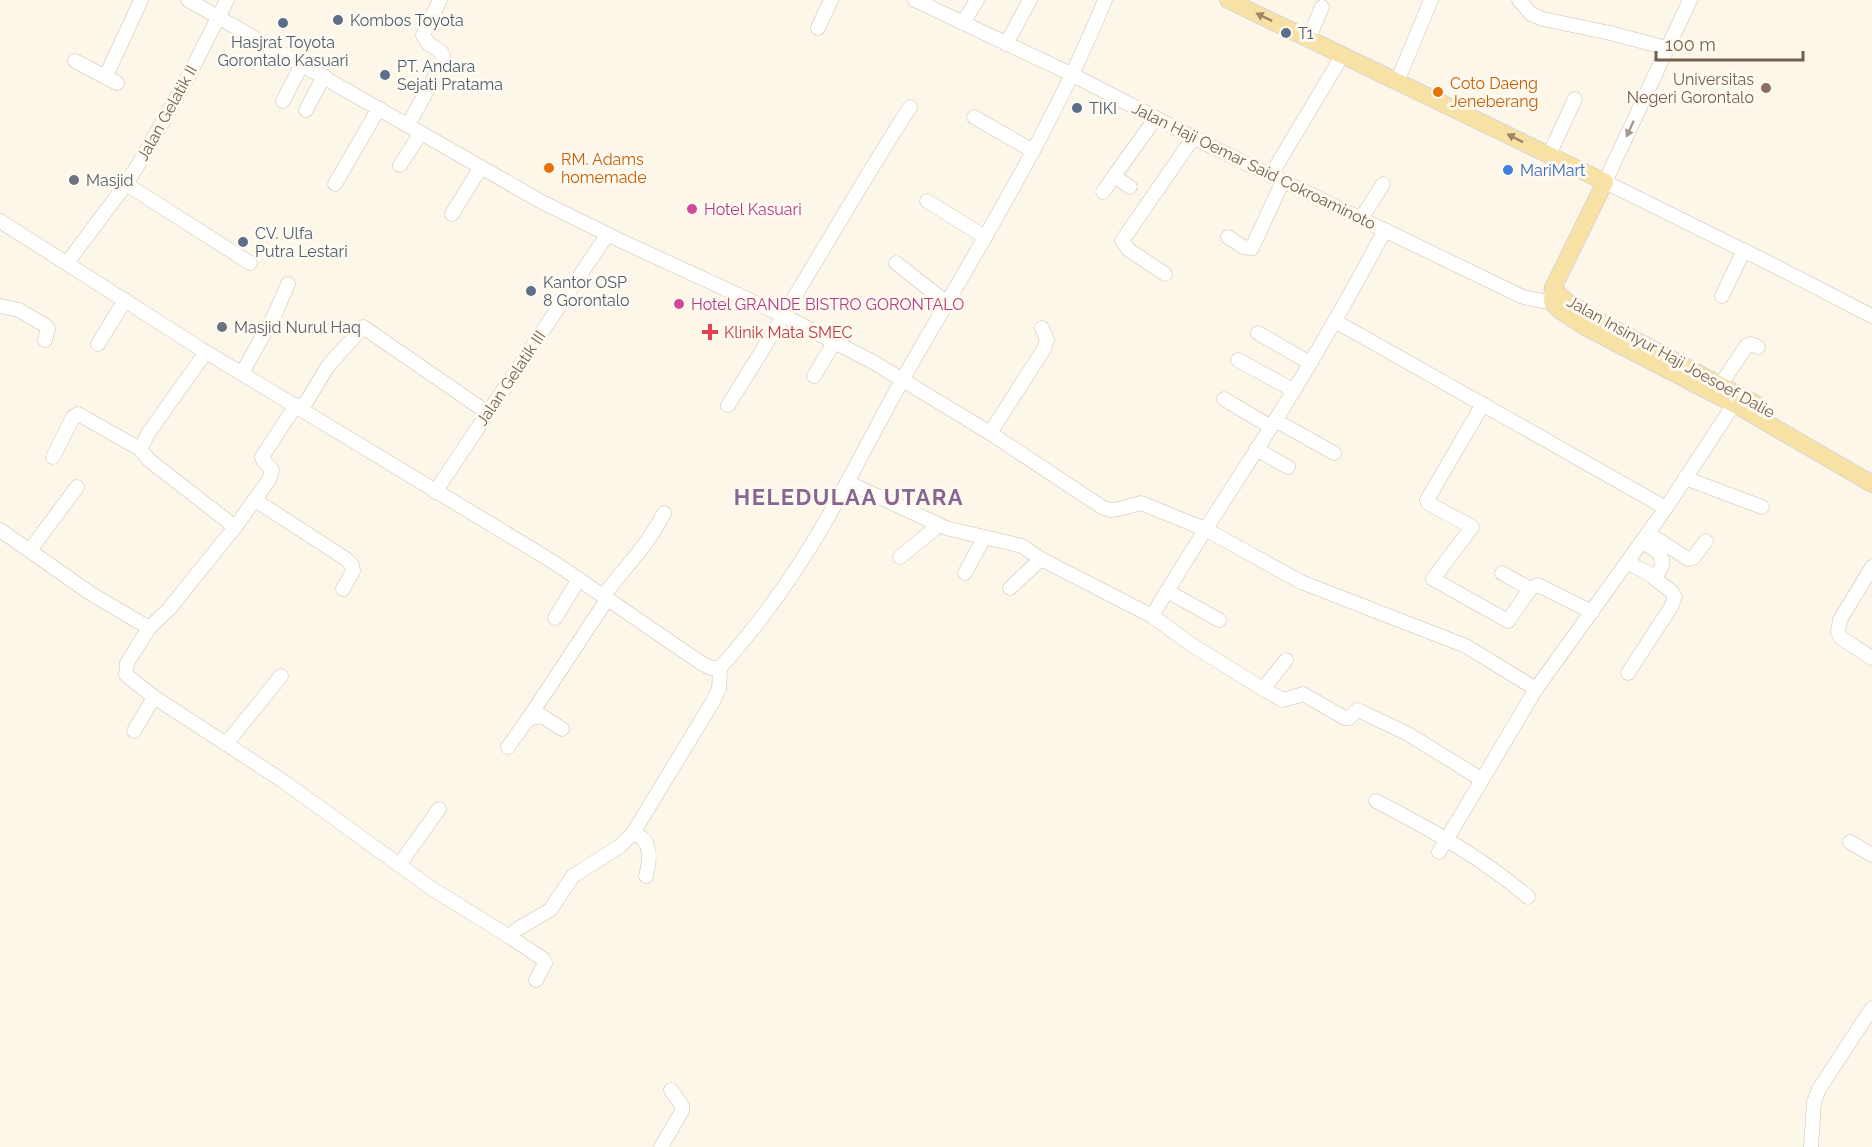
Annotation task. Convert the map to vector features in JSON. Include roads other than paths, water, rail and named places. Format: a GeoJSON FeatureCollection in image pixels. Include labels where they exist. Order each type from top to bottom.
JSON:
{"type":"FeatureCollection","features":[{"type":"Feature","properties":{"kind":"main road"},"geometry":{"type":"LineString","coordinates":[[1228,0],[1605,182],[1557,297]]}},
{"type":"Feature","properties":{"kind":"main road","name":"Jalan Insinyur Haji Joesoef Dalie"},"geometry":{"type":"LineString","coordinates":[[1557,297],[1721,384],[1742,404],[1872,484]]}},
{"type":"Feature","properties":{"kind":"main road","name":"Jalan Insinyur Haji Joesoef Dalie"},"geometry":{"type":"LineString","coordinates":[[1557,297],[1564,314],[1585,327],[1872,471]]}},
{"type":"Feature","properties":{"kind":"street"},"geometry":{"type":"LineString","coordinates":[[75,61],[111,80],[141,0]]}},
{"type":"Feature","properties":{"kind":"street"},"geometry":{"type":"LineString","coordinates":[[188,0],[542,202],[607,235],[835,340],[990,433],[1102,507],[1110,510],[1141,503],[1205,529],[1301,582],[1466,646],[1536,689]]}},
{"type":"Feature","properties":{"kind":"street","name":"Jalan Gelatik II"},"geometry":{"type":"LineString","coordinates":[[67,263],[126,184],[188,77],[227,0]]}},
{"type":"Feature","properties":{"kind":"street"},"geometry":{"type":"LineString","coordinates":[[408,125],[444,60],[442,53],[428,43],[423,36],[440,0]]}},
{"type":"Feature","properties":{"kind":"street"},"geometry":{"type":"LineString","coordinates":[[818,28],[831,0]]}},
{"type":"Feature","properties":{"kind":"street","name":"Jalan Haji Oemar Said Cokroaminoto"},"geometry":{"type":"LineString","coordinates":[[915,0],[1073,75],[1193,138],[1523,297],[1557,297]]}},
{"type":"Feature","properties":{"kind":"street"},"geometry":{"type":"LineString","coordinates":[[963,23],[977,0]]}},
{"type":"Feature","properties":{"kind":"street"},"geometry":{"type":"LineString","coordinates":[[1006,44],[1030,0]]}},
{"type":"Feature","properties":{"kind":"street"},"geometry":{"type":"LineString","coordinates":[[510,936],[550,910],[573,876],[620,846],[633,832],[719,689],[720,668],[798,565],[829,516],[903,379],[1033,151],[1073,75],[1105,0]]}},
{"type":"Feature","properties":{"kind":"street"},"geometry":{"type":"LineString","coordinates":[[1397,82],[1431,0]]}},
{"type":"Feature","properties":{"kind":"street"},"geometry":{"type":"LineString","coordinates":[[1519,0],[1531,14],[1543,19],[1667,48]]}},
{"type":"Feature","properties":{"kind":"street"},"geometry":{"type":"LineString","coordinates":[[1690,0],[1605,182],[1872,316]]}},
{"type":"Feature","properties":{"kind":"street"},"geometry":{"type":"LineString","coordinates":[[1308,40],[1322,8]]}},
{"type":"Feature","properties":{"kind":"street"},"geometry":{"type":"LineString","coordinates":[[1228,237],[1243,247],[1252,248],[1277,178],[1342,56]]}},
{"type":"Feature","properties":{"kind":"street"},"geometry":{"type":"LineString","coordinates":[[283,101],[302,64]]}},
{"type":"Feature","properties":{"kind":"street"},"geometry":{"type":"LineString","coordinates":[[306,110],[324,76]]}},
{"type":"Feature","properties":{"kind":"street"},"geometry":{"type":"LineString","coordinates":[[1549,155],[1575,99]]}},
{"type":"Feature","properties":{"kind":"street"},"geometry":{"type":"LineString","coordinates":[[728,405],[859,186],[910,107]]}},
{"type":"Feature","properties":{"kind":"street"},"geometry":{"type":"LineString","coordinates":[[335,184],[379,108]]}},
{"type":"Feature","properties":{"kind":"street"},"geometry":{"type":"LineString","coordinates":[[974,117],[1033,151]]}},
{"type":"Feature","properties":{"kind":"street"},"geometry":{"type":"LineString","coordinates":[[1103,192],[1155,119]]}},
{"type":"Feature","properties":{"kind":"street"},"geometry":{"type":"LineString","coordinates":[[400,165],[421,133]]}},
{"type":"Feature","properties":{"kind":"street"},"geometry":{"type":"LineString","coordinates":[[1165,274],[1129,250],[1122,241],[1193,138]]}},
{"type":"Feature","properties":{"kind":"street"},"geometry":{"type":"LineString","coordinates":[[452,214],[481,167]]}},
{"type":"Feature","properties":{"kind":"street"},"geometry":{"type":"LineString","coordinates":[[1114,176],[1130,187]]}},
{"type":"Feature","properties":{"kind":"street"},"geometry":{"type":"LineString","coordinates":[[126,184],[249,262]]}},
{"type":"Feature","properties":{"kind":"street"},"geometry":{"type":"LineString","coordinates":[[1361,219],[1383,184]]}},
{"type":"Feature","properties":{"kind":"street"},"geometry":{"type":"LineString","coordinates":[[927,201],[985,237]]}},
{"type":"Feature","properties":{"kind":"street"},"geometry":{"type":"LineString","coordinates":[[0,221],[206,352],[606,596],[701,663],[711,668],[720,668]]}},
{"type":"Feature","properties":{"kind":"street"},"geometry":{"type":"LineString","coordinates":[[1152,616],[1310,363],[1385,230]]}},
{"type":"Feature","properties":{"kind":"street","name":"Jalan Gelatik III"},"geometry":{"type":"LineString","coordinates":[[435,492],[607,235]]}},
{"type":"Feature","properties":{"kind":"street"},"geometry":{"type":"LineString","coordinates":[[1722,296],[1744,250]]}},
{"type":"Feature","properties":{"kind":"street"},"geometry":{"type":"LineString","coordinates":[[896,263],[947,303]]}},
{"type":"Feature","properties":{"kind":"street"},"geometry":{"type":"LineString","coordinates":[[242,373],[276,314],[288,285]]}},
{"type":"Feature","properties":{"kind":"street"},"geometry":{"type":"LineString","coordinates":[[98,344],[125,300]]}},
{"type":"Feature","properties":{"kind":"street"},"geometry":{"type":"LineString","coordinates":[[0,306],[19,310],[46,326],[48,329],[45,340]]}},
{"type":"Feature","properties":{"kind":"street"},"geometry":{"type":"LineString","coordinates":[[1335,321],[1666,508]]}},
{"type":"Feature","properties":{"kind":"street"},"geometry":{"type":"LineString","coordinates":[[488,413],[363,327],[333,360],[262,457],[272,472],[255,500],[169,609],[149,628],[127,663],[125,671],[128,677],[154,697],[283,780],[431,888],[543,959],[545,962],[540,973]]}},
{"type":"Feature","properties":{"kind":"street"},"geometry":{"type":"LineString","coordinates":[[990,433],[1044,349],[1047,340],[1042,328]]}},
{"type":"Feature","properties":{"kind":"street"},"geometry":{"type":"LineString","coordinates":[[1258,333],[1310,363]]}},
{"type":"Feature","properties":{"kind":"street"},"geometry":{"type":"LineString","coordinates":[[814,376],[835,340]]}},
{"type":"Feature","properties":{"kind":"street"},"geometry":{"type":"LineString","coordinates":[[1721,384],[1747,345],[1758,346]]}},
{"type":"Feature","properties":{"kind":"street"},"geometry":{"type":"LineString","coordinates":[[140,449],[149,432],[206,352]]}},
{"type":"Feature","properties":{"kind":"street"},"geometry":{"type":"LineString","coordinates":[[1239,360],[1293,390]]}},
{"type":"Feature","properties":{"kind":"street"},"geometry":{"type":"LineString","coordinates":[[1224,399],[1334,453]]}},
{"type":"Feature","properties":{"kind":"street"},"geometry":{"type":"LineString","coordinates":[[1483,404],[1427,500],[1428,503],[1472,527],[1433,578],[1508,621],[1530,589],[1538,585],[1592,612]]}},
{"type":"Feature","properties":{"kind":"street"},"geometry":{"type":"LineString","coordinates":[[1438,852],[1536,689],[1685,478],[1742,404]]}},
{"type":"Feature","properties":{"kind":"street"},"geometry":{"type":"LineString","coordinates":[[53,457],[73,417],[78,414],[140,449],[149,460],[235,527]]}},
{"type":"Feature","properties":{"kind":"street"},"geometry":{"type":"LineString","coordinates":[[1256,449],[1288,467]]}},
{"type":"Feature","properties":{"kind":"street"},"geometry":{"type":"LineString","coordinates":[[1685,478],[1762,507]]}},
{"type":"Feature","properties":{"kind":"street"},"geometry":{"type":"LineString","coordinates":[[847,482],[939,525],[1023,546],[1041,559],[1152,616],[1189,643],[1283,700],[1303,694],[1345,718],[1349,718],[1357,710],[1360,711],[1408,734],[1481,779]]}},
{"type":"Feature","properties":{"kind":"street"},"geometry":{"type":"LineString","coordinates":[[30,550],[77,486]]}},
{"type":"Feature","properties":{"kind":"street"},"geometry":{"type":"LineString","coordinates":[[255,500],[352,565],[353,571],[343,589]]}},
{"type":"Feature","properties":{"kind":"street"},"geometry":{"type":"LineString","coordinates":[[508,747],[627,565],[650,539],[664,513]]}},
{"type":"Feature","properties":{"kind":"street"},"geometry":{"type":"LineString","coordinates":[[900,557],[939,525]]}},
{"type":"Feature","properties":{"kind":"street"},"geometry":{"type":"LineString","coordinates":[[0,530],[90,593],[149,628]]}},
{"type":"Feature","properties":{"kind":"street"},"geometry":{"type":"LineString","coordinates":[[1645,537],[1688,559],[1693,558],[1706,541]]}},
{"type":"Feature","properties":{"kind":"street"},"geometry":{"type":"LineString","coordinates":[[1645,537],[1662,558],[1661,567],[1655,577]]}},
{"type":"Feature","properties":{"kind":"street"},"geometry":{"type":"LineString","coordinates":[[965,573],[984,538]]}},
{"type":"Feature","properties":{"kind":"street"},"geometry":{"type":"LineString","coordinates":[[1011,588],[1041,559]]}},
{"type":"Feature","properties":{"kind":"street"},"geometry":{"type":"LineString","coordinates":[[1627,562],[1655,577],[1657,582],[1674,594],[1675,601],[1628,673]]}},
{"type":"Feature","properties":{"kind":"street"},"geometry":{"type":"LineString","coordinates":[[1872,567],[1838,626],[1841,638],[1872,657]]}},
{"type":"Feature","properties":{"kind":"street"},"geometry":{"type":"LineString","coordinates":[[1503,573],[1530,589]]}},
{"type":"Feature","properties":{"kind":"street"},"geometry":{"type":"LineString","coordinates":[[555,618],[579,579]]}},
{"type":"Feature","properties":{"kind":"street"},"geometry":{"type":"LineString","coordinates":[[1167,591],[1219,620]]}},
{"type":"Feature","properties":{"kind":"street"},"geometry":{"type":"LineString","coordinates":[[1263,689],[1286,660]]}},
{"type":"Feature","properties":{"kind":"street"},"geometry":{"type":"LineString","coordinates":[[226,744],[280,676]]}},
{"type":"Feature","properties":{"kind":"street"},"geometry":{"type":"LineString","coordinates":[[134,731],[154,697]]}},
{"type":"Feature","properties":{"kind":"street"},"geometry":{"type":"LineString","coordinates":[[528,719],[542,716],[562,729]]}},
{"type":"Feature","properties":{"kind":"street"},"geometry":{"type":"LineString","coordinates":[[1376,801],[1447,838],[1494,868],[1528,897]]}},
{"type":"Feature","properties":{"kind":"street"},"geometry":{"type":"LineString","coordinates":[[399,865],[439,809]]}},
{"type":"Feature","properties":{"kind":"street"},"geometry":{"type":"LineString","coordinates":[[633,832],[643,838],[649,851],[646,876]]}},
{"type":"Feature","properties":{"kind":"street"},"geometry":{"type":"LineString","coordinates":[[1850,842],[1872,855]]}},
{"type":"Feature","properties":{"kind":"street"},"geometry":{"type":"LineString","coordinates":[[1811,1147],[1814,1101],[1819,1089],[1872,1008]]}},
{"type":"Feature","properties":{"kind":"street"},"geometry":{"type":"LineString","coordinates":[[661,1147],[682,1111],[682,1106],[671,1090]]}},
{"type":"Feature","properties":{"kind":"place","name":"Kombos Toyota"},"geometry":{"type":"Point","coordinates":[338,20]}},
{"type":"Feature","properties":{"kind":"place","name":"Hasjrat Toyota Gorontalo Kasuari"},"geometry":{"type":"Point","coordinates":[283,23]}},
{"type":"Feature","properties":{"kind":"place","name":"T1"},"geometry":{"type":"Point","coordinates":[1286,33]}},
{"type":"Feature","properties":{"kind":"place","name":"PT. Andara Sejati Pratama"},"geometry":{"type":"Point","coordinates":[385,75]}},
{"type":"Feature","properties":{"kind":"place","name":"Universitas Negeri Gorontalo"},"geometry":{"type":"Point","coordinates":[1766,88]}},
{"type":"Feature","properties":{"kind":"place","name":"Coto Daeng Jeneberang"},"geometry":{"type":"Point","coordinates":[1438,92]}},
{"type":"Feature","properties":{"kind":"place","name":"TIKI"},"geometry":{"type":"Point","coordinates":[1077,108]}},
{"type":"Feature","properties":{"kind":"place","name":"RM. Adams homemade"},"geometry":{"type":"Point","coordinates":[549,168]}},
{"type":"Feature","properties":{"kind":"place","name":"MariMart"},"geometry":{"type":"Point","coordinates":[1508,170]}},
{"type":"Feature","properties":{"kind":"place","name":"Masjid"},"geometry":{"type":"Point","coordinates":[74,180]}},
{"type":"Feature","properties":{"kind":"place","name":"Hotel Kasuari"},"geometry":{"type":"Point","coordinates":[692,209]}},
{"type":"Feature","properties":{"kind":"place","name":"CV. Ulfa Putra Lestari"},"geometry":{"type":"Point","coordinates":[243,242]}},
{"type":"Feature","properties":{"kind":"place","name":"Kantor OSP 8 Gorontalo"},"geometry":{"type":"Point","coordinates":[531,291]}},
{"type":"Feature","properties":{"kind":"place","name":"Hotel GRANDE BISTRO GORONTALO"},"geometry":{"type":"Point","coordinates":[679,304]}},
{"type":"Feature","properties":{"kind":"place","name":"Masjid Nurul Haq"},"geometry":{"type":"Point","coordinates":[222,327]}},
{"type":"Feature","properties":{"kind":"place","name":"Klinik Mata SMEC"},"geometry":{"type":"Point","coordinates":[710,332]}},
{"type":"Feature","properties":{"kind":"district","name":"HELEDULAA UTARA"},"geometry":{"type":"Point","coordinates":[849,497]}}]}
